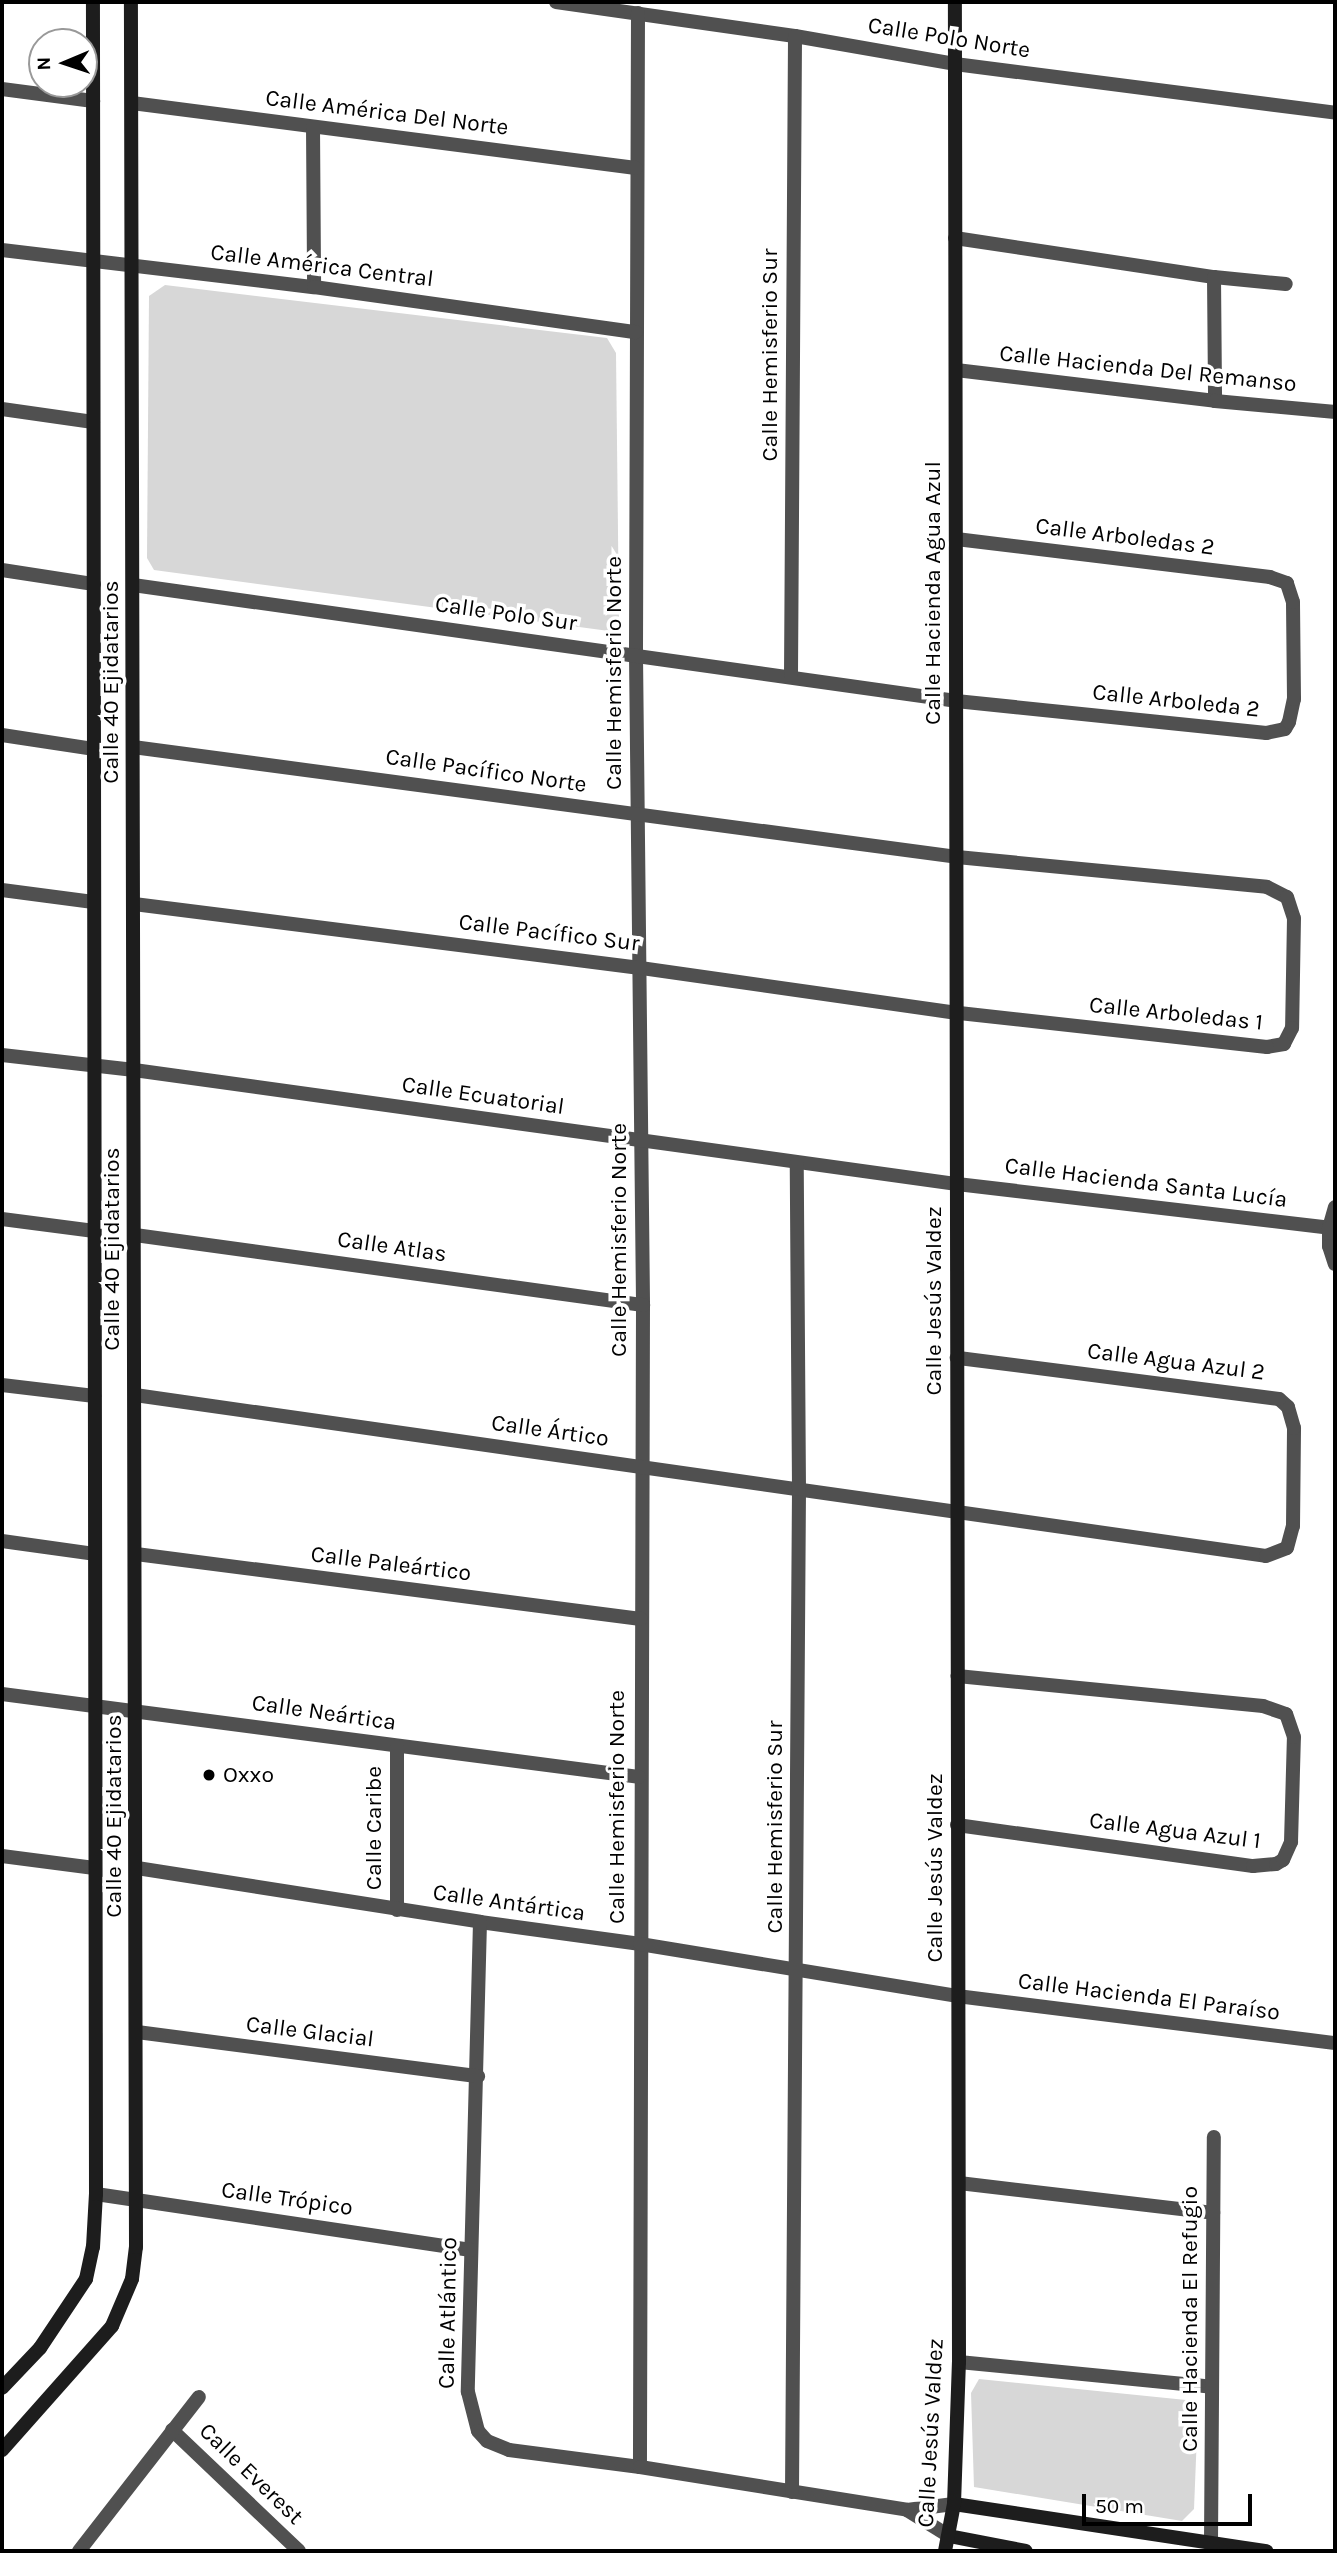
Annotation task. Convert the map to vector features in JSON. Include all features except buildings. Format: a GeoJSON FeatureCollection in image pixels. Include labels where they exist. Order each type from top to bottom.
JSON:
{"type":"FeatureCollection","features":[{"type":"Feature","properties":{"kind":"main road","name":"Calle 40 Ejidatarios"},"geometry":{"type":"LineString","coordinates":[[2,2388],[40,2347],[86,2279],[93,2247],[96,2194],[93,2]]}},
{"type":"Feature","properties":{"kind":"main road","name":"Calle 40 Ejidatarios"},"geometry":{"type":"LineString","coordinates":[[2,2450],[112,2326],[132,2279],[138,2200],[131,2]]}},
{"type":"Feature","properties":{"kind":"main road","name":"Calle Hacienda Agua Azul"},"geometry":{"type":"LineString","coordinates":[[955,2],[957,1184]]}},
{"type":"Feature","properties":{"kind":"main road","name":"Calle Jesús Valdez"},"geometry":{"type":"LineString","coordinates":[[945,2551],[954,2504],[959,2362],[957,1184]]}},
{"type":"Feature","properties":{"kind":"main road"},"geometry":{"type":"LineString","coordinates":[[954,2504],[1266,2551]]}},
{"type":"Feature","properties":{"kind":"main road"},"geometry":{"type":"LineString","coordinates":[[949,2536],[1026,2551]]}},
{"type":"Feature","properties":{"kind":"street","name":"Calle Polo Norte"},"geometry":{"type":"LineString","coordinates":[[556,2],[795,36],[955,64],[1335,113]]}},
{"type":"Feature","properties":{"kind":"street","name":"Calle Hemisferio Norte"},"geometry":{"type":"LineString","coordinates":[[638,13],[636,655],[642,1142],[640,2467]]}},
{"type":"Feature","properties":{"kind":"street","name":"Calle Hemisferio Sur"},"geometry":{"type":"LineString","coordinates":[[791,675],[795,36]]}},
{"type":"Feature","properties":{"kind":"street"},"geometry":{"type":"LineString","coordinates":[[2,89],[93,101]]}},
{"type":"Feature","properties":{"kind":"street","name":"Calle América Del Norte"},"geometry":{"type":"LineString","coordinates":[[132,103],[636,168]]}},
{"type":"Feature","properties":{"kind":"street"},"geometry":{"type":"LineString","coordinates":[[313,127],[314,287]]}},
{"type":"Feature","properties":{"kind":"street"},"geometry":{"type":"LineString","coordinates":[[955,238],[1214,277],[1286,284]]}},
{"type":"Feature","properties":{"kind":"street","name":"Calle América Central"},"geometry":{"type":"LineString","coordinates":[[2,250],[314,287],[636,332]]}},
{"type":"Feature","properties":{"kind":"street"},"geometry":{"type":"LineString","coordinates":[[1214,277],[1215,401]]}},
{"type":"Feature","properties":{"kind":"street","name":"Calle Hacienda Del Remanso"},"geometry":{"type":"LineString","coordinates":[[956,370],[1215,401],[1335,412]]}},
{"type":"Feature","properties":{"kind":"street"},"geometry":{"type":"LineString","coordinates":[[2,409],[93,422]]}},
{"type":"Feature","properties":{"kind":"street","name":"Calle Arboledas 2"},"geometry":{"type":"LineString","coordinates":[[956,539],[1270,577],[1287,583]]}},
{"type":"Feature","properties":{"kind":"street"},"geometry":{"type":"LineString","coordinates":[[2,570],[94,584]]}},
{"type":"Feature","properties":{"kind":"street","name":"Calle Arboleda 2"},"geometry":{"type":"LineString","coordinates":[[956,701],[1276,733],[1285,729],[1289,722],[1294,699],[1293,603],[1287,583]]}},
{"type":"Feature","properties":{"kind":"street","name":"Calle Polo Sur"},"geometry":{"type":"LineString","coordinates":[[133,585],[791,675],[956,701]]}},
{"type":"Feature","properties":{"kind":"street"},"geometry":{"type":"LineString","coordinates":[[2,735],[93,749]]}},
{"type":"Feature","properties":{"kind":"street","name":"Calle Pacífico Norte"},"geometry":{"type":"LineString","coordinates":[[133,747],[957,856]]}},
{"type":"Feature","properties":{"kind":"street","name":"Calle Arboledas 1"},"geometry":{"type":"LineString","coordinates":[[957,856],[1267,887],[1287,897],[1294,918],[1293,1028],[1284,1044],[1275,1047],[957,1013]]}},
{"type":"Feature","properties":{"kind":"street"},"geometry":{"type":"LineString","coordinates":[[2,890],[93,902]]}},
{"type":"Feature","properties":{"kind":"street","name":"Calle Pacífico Sur"},"geometry":{"type":"LineString","coordinates":[[134,904],[640,968],[957,1013]]}},
{"type":"Feature","properties":{"kind":"street","name":"Calle Ecuatorial"},"geometry":{"type":"LineString","coordinates":[[2,1055],[134,1070],[957,1184]]}},
{"type":"Feature","properties":{"kind":"street","name":"Calle Hemisferio Sur"},"geometry":{"type":"LineString","coordinates":[[792,2491],[799,1489],[797,1163]]}},
{"type":"Feature","properties":{"kind":"street","name":"Calle Hacienda Santa Lucía"},"geometry":{"type":"LineString","coordinates":[[957,1184],[1329,1227]]}},
{"type":"Feature","properties":{"kind":"street"},"geometry":{"type":"LineString","coordinates":[[1335,1207],[1329,1227],[1329,1247],[1335,1264]]}},
{"type":"Feature","properties":{"kind":"street"},"geometry":{"type":"LineString","coordinates":[[2,1219],[94,1231]]}},
{"type":"Feature","properties":{"kind":"street","name":"Calle Atlas"},"geometry":{"type":"LineString","coordinates":[[135,1235],[642,1305]]}},
{"type":"Feature","properties":{"kind":"street","name":"Calle Agua Azul 2"},"geometry":{"type":"LineString","coordinates":[[957,1359],[1270,1395],[1288,1407],[1294,1428],[1293,1526],[1287,1548],[1278,1554],[1266,1556],[957,1513]]}},
{"type":"Feature","properties":{"kind":"street"},"geometry":{"type":"LineString","coordinates":[[2,1385],[94,1396]]}},
{"type":"Feature","properties":{"kind":"street","name":"Calle Ártico"},"geometry":{"type":"LineString","coordinates":[[135,1395],[957,1513]]}},
{"type":"Feature","properties":{"kind":"street"},"geometry":{"type":"LineString","coordinates":[[2,1541],[94,1554]]}},
{"type":"Feature","properties":{"kind":"street","name":"Calle Paleártico"},"geometry":{"type":"LineString","coordinates":[[136,1554],[641,1619]]}},
{"type":"Feature","properties":{"kind":"street","name":"Calle Agua Azul 1"},"geometry":{"type":"LineString","coordinates":[[957,1676],[1263,1706],[1286,1714],[1294,1737],[1291,1842],[1283,1860],[1276,1864],[1253,1866],[957,1825]]}},
{"type":"Feature","properties":{"kind":"street","name":"Calle Neártica"},"geometry":{"type":"LineString","coordinates":[[2,1694],[94,1703],[397,1747],[639,1777]]}},
{"type":"Feature","properties":{"kind":"street","name":"Calle Caribe"},"geometry":{"type":"LineString","coordinates":[[397,1747],[397,1910]]}},
{"type":"Feature","properties":{"kind":"street"},"geometry":{"type":"LineString","coordinates":[[2,1856],[94,1868]]}},
{"type":"Feature","properties":{"kind":"street","name":"Calle Antártica"},"geometry":{"type":"LineString","coordinates":[[136,1868],[397,1910],[640,1944],[957,1996]]}},
{"type":"Feature","properties":{"kind":"street","name":"Calle Atlántico"},"geometry":{"type":"LineString","coordinates":[[480,1922],[468,2392],[478,2431],[486,2441],[509,2450],[640,2467],[907,2510],[954,2504]]}},
{"type":"Feature","properties":{"kind":"street","name":"Calle Hacienda El Paraíso"},"geometry":{"type":"LineString","coordinates":[[957,1996],[1335,2043]]}},
{"type":"Feature","properties":{"kind":"street","name":"Calle Glacial"},"geometry":{"type":"LineString","coordinates":[[137,2032],[478,2076]]}},
{"type":"Feature","properties":{"kind":"street","name":"Calle Hacienda El Refugio"},"geometry":{"type":"LineString","coordinates":[[1211,2542],[1214,2137]]}},
{"type":"Feature","properties":{"kind":"street"},"geometry":{"type":"LineString","coordinates":[[958,2183],[1213,2213]]}},
{"type":"Feature","properties":{"kind":"street","name":"Calle Trópico"},"geometry":{"type":"LineString","coordinates":[[96,2194],[471,2249]]}},
{"type":"Feature","properties":{"kind":"street"},"geometry":{"type":"LineString","coordinates":[[959,2362],[1212,2387]]}},
{"type":"Feature","properties":{"kind":"street"},"geometry":{"type":"LineString","coordinates":[[79,2551],[199,2397]]}},
{"type":"Feature","properties":{"kind":"street","name":"Calle Everest"},"geometry":{"type":"LineString","coordinates":[[172,2430],[299,2551]]}},
{"type":"Feature","properties":{"kind":"street","name":"Calle Atlántico"},"geometry":{"type":"LineString","coordinates":[[907,2510],[949,2536]]}},
{"type":"Feature","properties":{"kind":"shaded area"},"geometry":{"type":"Polygon","coordinates":[[[165,285],[607,338],[616,353],[619,622],[609,631],[154,570],[147,558],[149,296],[165,285]]]}},
{"type":"Feature","properties":{"kind":"shaded area"},"geometry":{"type":"Polygon","coordinates":[[[979,2379],[1186,2400],[1198,2409],[1194,2509],[1182,2521],[974,2487],[971,2393],[979,2379]]]}},
{"type":"Feature","properties":{"kind":"place","name":"Oxxo"},"geometry":{"type":"Point","coordinates":[209,1775]}}]}
